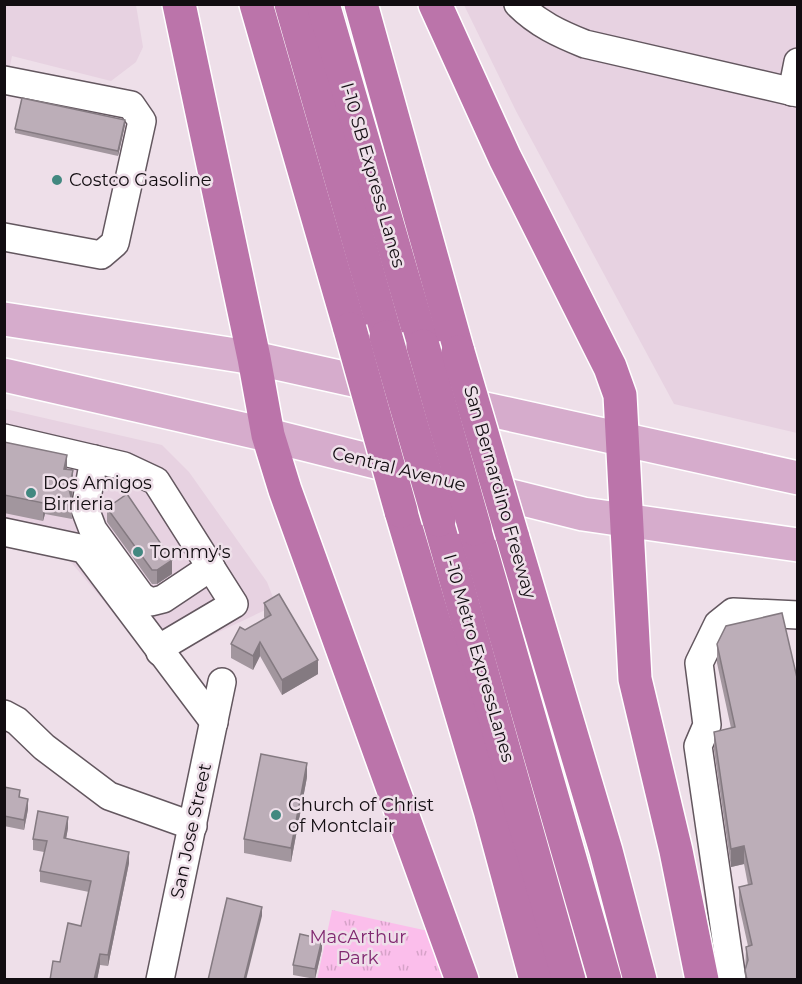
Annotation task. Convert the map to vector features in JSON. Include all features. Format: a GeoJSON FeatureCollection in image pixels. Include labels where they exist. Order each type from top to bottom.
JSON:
{"type":"FeatureCollection","features":[{"type":"Feature","properties":{"kind":"highway"},"geometry":{"type":"LineString","coordinates":[[179,4],[254,358],[268,435],[285,490],[462,980]]}},
{"type":"Feature","properties":{"kind":"highway"},"geometry":{"type":"LineString","coordinates":[[256,4],[401,511],[490,810],[536,980]]}},
{"type":"Feature","properties":{"kind":"highway","name":"I-10 SB Express Lanes"},"geometry":{"type":"LineString","coordinates":[[291,4],[386,337]]}},
{"type":"Feature","properties":{"kind":"highway","name":"I-10 SB Express Lanes"},"geometry":{"type":"LineString","coordinates":[[323,4],[423,346]]}},
{"type":"Feature","properties":{"kind":"highway","name":"San Bernardino Freeway"},"geometry":{"type":"LineString","coordinates":[[361,4],[458,352],[606,851],[640,980]]}},
{"type":"Feature","properties":{"kind":"highway"},"geometry":{"type":"LineString","coordinates":[[435,4],[500,149],[610,367],[620,395],[635,679],[676,851],[702,980]]}},
{"type":"Feature","properties":{"kind":"highway","name":"I-10 Metro ExpressLanes"},"geometry":{"type":"LineString","coordinates":[[386,337],[569,980]]}},
{"type":"Feature","properties":{"kind":"highway","name":"I-10 Metro ExpressLanes"},"geometry":{"type":"LineString","coordinates":[[423,346],[605,980]]}},
{"type":"Feature","properties":{"kind":"main road"},"geometry":{"type":"LineString","coordinates":[[4,319],[254,358],[798,478]]}},
{"type":"Feature","properties":{"kind":"main road","name":"Central Avenue"},"geometry":{"type":"LineString","coordinates":[[4,375],[268,435],[583,514],[798,545]]}},
{"type":"Feature","properties":{"kind":"street"},"geometry":{"type":"LineString","coordinates":[[519,4],[533,19],[585,44],[795,92],[798,62]]}},
{"type":"Feature","properties":{"kind":"street"},"geometry":{"type":"LineString","coordinates":[[4,80],[131,105],[142,121],[115,243],[109,250],[101,255],[4,237]]}},
{"type":"Feature","properties":{"kind":"street"},"geometry":{"type":"LineString","coordinates":[[4,438],[124,466],[156,481],[234,604],[168,643],[160,652]]}},
{"type":"Feature","properties":{"kind":"street"},"geometry":{"type":"LineString","coordinates":[[94,459],[85,509],[93,530],[141,597],[151,602],[163,598],[211,567]]}},
{"type":"Feature","properties":{"kind":"street"},"geometry":{"type":"LineString","coordinates":[[4,532],[84,549],[214,722]]}},
{"type":"Feature","properties":{"kind":"street"},"geometry":{"type":"LineString","coordinates":[[732,980],[698,746],[707,725],[699,663],[718,624],[733,612],[798,615]]}},
{"type":"Feature","properties":{"kind":"street","name":"San Jose Street"},"geometry":{"type":"LineString","coordinates":[[160,980],[222,682]]}},
{"type":"Feature","properties":{"kind":"street"},"geometry":{"type":"LineString","coordinates":[[4,714],[17,721],[44,747],[109,796],[192,826]]}},
{"type":"Feature","properties":{"kind":"shaded area"},"geometry":{"type":"Polygon","coordinates":[[[5,5],[136,5],[143,47],[136,62],[111,81],[12,56],[5,89],[5,5]]]}},
{"type":"Feature","properties":{"kind":"shaded area"},"geometry":{"type":"Polygon","coordinates":[[[464,5],[797,5],[797,433],[674,404],[516,111],[464,5]]]}},
{"type":"Feature","properties":{"kind":"shaded area"},"geometry":{"type":"Polygon","coordinates":[[[5,409],[162,445],[189,472],[267,582],[276,605],[155,662],[70,561],[49,550],[5,540],[5,409]]]}},
{"type":"Feature","properties":{"kind":"green space","name":"MacArthur Park"},"geometry":{"type":"Polygon","coordinates":[[[332,910],[433,932],[451,980],[317,980],[332,910]]]}},
{"type":"Feature","properties":{"kind":"building"},"geometry":{"type":"Polygon","coordinates":[[[22,98],[125,120],[118,151],[15,129],[22,98]]]}},
{"type":"Feature","properties":{"kind":"building"},"geometry":{"type":"Polygon","coordinates":[[[4,442],[67,455],[64,469],[73,470],[69,489],[72,501],[45,496],[43,503],[4,495],[4,442]]]}},
{"type":"Feature","properties":{"kind":"building"},"geometry":{"type":"Polygon","coordinates":[[[127,494],[172,560],[157,570],[152,570],[107,508],[127,494]]]}},
{"type":"Feature","properties":{"kind":"building"},"geometry":{"type":"Polygon","coordinates":[[[279,594],[318,660],[282,680],[260,642],[253,656],[231,644],[240,627],[245,630],[271,615],[264,603],[279,594]]]}},
{"type":"Feature","properties":{"kind":"building"},"geometry":{"type":"Polygon","coordinates":[[[782,613],[798,682],[798,980],[747,980],[746,947],[752,945],[739,887],[752,884],[744,846],[731,849],[714,732],[735,727],[717,644],[726,626],[782,613]]]}},
{"type":"Feature","properties":{"kind":"building","name":"Church of Christ of Montclair"},"geometry":{"type":"Polygon","coordinates":[[[261,754],[307,763],[291,848],[244,839],[261,754]]]}},
{"type":"Feature","properties":{"kind":"building"},"geometry":{"type":"Polygon","coordinates":[[[4,787],[20,790],[19,797],[28,799],[24,820],[4,816],[4,787]]]}},
{"type":"Feature","properties":{"kind":"building"},"geometry":{"type":"Polygon","coordinates":[[[38,811],[68,817],[64,838],[129,852],[108,955],[100,954],[94,980],[50,980],[53,961],[60,962],[68,923],[81,926],[91,881],[40,871],[47,841],[33,839],[38,811]]]}},
{"type":"Feature","properties":{"kind":"building"},"geometry":{"type":"Polygon","coordinates":[[[227,898],[262,907],[244,980],[208,980],[227,898]]]}},
{"type":"Feature","properties":{"kind":"building"},"geometry":{"type":"Polygon","coordinates":[[[300,934],[322,939],[315,969],[293,965],[300,934]]]}},
{"type":"Feature","properties":{"kind":"place","name":"Costco Gasoline"},"geometry":{"type":"Point","coordinates":[57,180]}},
{"type":"Feature","properties":{"kind":"place","name":"Dos Amigos Birrieria"},"geometry":{"type":"Point","coordinates":[31,493]}},
{"type":"Feature","properties":{"kind":"place","name":"Tommy's"},"geometry":{"type":"Point","coordinates":[138,552]}},
{"type":"Feature","properties":{"kind":"place","name":"Church of Christ of Montclair"},"geometry":{"type":"Point","coordinates":[276,815]}}]}
